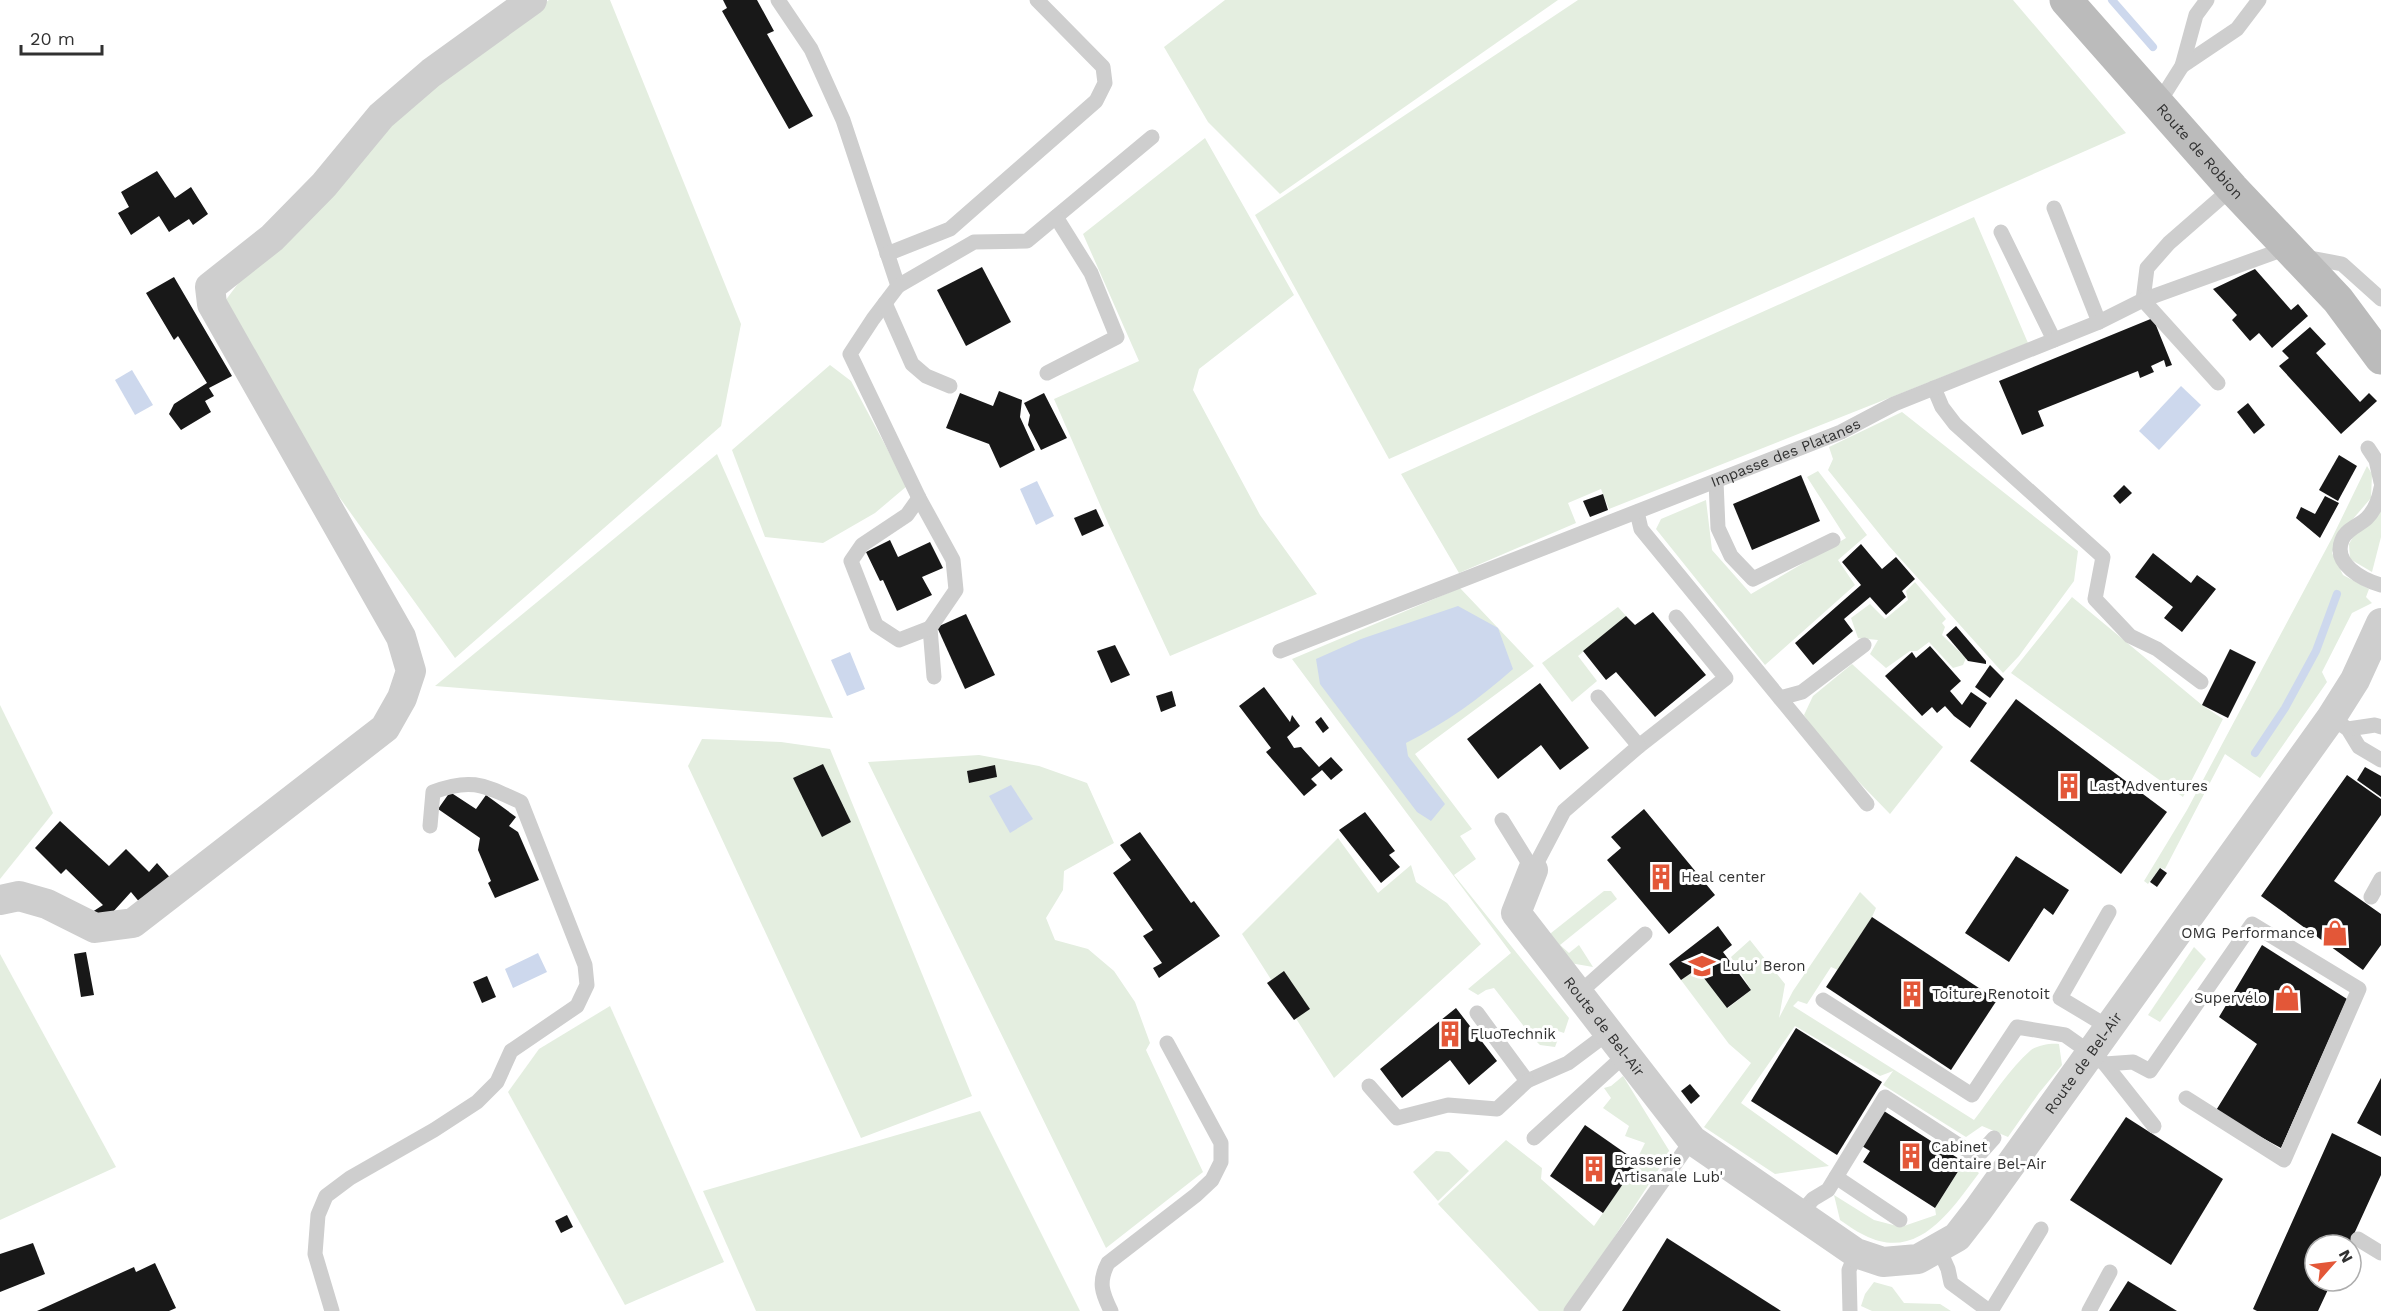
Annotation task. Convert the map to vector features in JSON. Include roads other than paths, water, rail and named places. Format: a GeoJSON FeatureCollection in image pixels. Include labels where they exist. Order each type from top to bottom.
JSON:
{"type":"FeatureCollection","features":[{"type":"Feature","properties":{"kind":"main road","name":"Route de Robion"},"geometry":{"type":"LineString","coordinates":[[2066,0],[2232,188],[2338,300],[2381,358]]}},
{"type":"Feature","properties":{"kind":"main road","name":"Route de Robion"},"geometry":{"type":"LineString","coordinates":[[2338,300],[2381,331]]}},
{"type":"Feature","properties":{"kind":"street"},"geometry":{"type":"LineString","coordinates":[[0,900],[19,896],[46,904],[95,927],[133,923],[385,728],[402,698],[411,671],[401,637],[212,304],[210,287],[272,238],[324,185],[381,116],[431,72],[532,0]]}},
{"type":"Feature","properties":{"kind":"street","name":"Route de Bel-Air"},"geometry":{"type":"LineString","coordinates":[[1533,870],[1516,913],[1692,1140],[1856,1253],[1883,1262],[1918,1259],[1957,1237],[2098,1059],[2110,1028],[2340,723],[2355,680],[2381,623]]}},
{"type":"Feature","properties":{"kind":"lane"},"geometry":{"type":"LineString","coordinates":[[778,0],[811,49],[843,120],[898,286]]}},
{"type":"Feature","properties":{"kind":"lane"},"geometry":{"type":"LineString","coordinates":[[887,254],[950,229],[1096,101],[1105,83],[1103,67],[1037,0]]}},
{"type":"Feature","properties":{"kind":"lane"},"geometry":{"type":"LineString","coordinates":[[2158,104],[2182,66],[2196,15],[2207,0]]}},
{"type":"Feature","properties":{"kind":"lane"},"geometry":{"type":"LineString","coordinates":[[2182,66],[2237,29],[2259,0]]}},
{"type":"Feature","properties":{"kind":"lane"},"geometry":{"type":"LineString","coordinates":[[919,498],[908,515],[862,545],[851,561],[876,625],[899,640],[930,628],[956,590],[953,560],[919,498],[850,354],[898,286],[974,242],[1027,241],[1152,137]]}},
{"type":"Feature","properties":{"kind":"lane"},"geometry":{"type":"LineString","coordinates":[[2218,384],[2143,300],[2147,268],[2169,243],[2232,188]]}},
{"type":"Feature","properties":{"kind":"lane"},"geometry":{"type":"LineString","coordinates":[[2054,208],[2098,322]]}},
{"type":"Feature","properties":{"kind":"lane"},"geometry":{"type":"LineString","coordinates":[[1047,373],[1117,337],[1091,273],[1056,217]]}},
{"type":"Feature","properties":{"kind":"lane"},"geometry":{"type":"LineString","coordinates":[[2001,232],[2054,340]]}},
{"type":"Feature","properties":{"kind":"lane"},"geometry":{"type":"LineString","coordinates":[[2290,251],[2342,264],[2381,299]]}},
{"type":"Feature","properties":{"kind":"lane","name":"Impasse des Platanes"},"geometry":{"type":"LineString","coordinates":[[1280,651],[1841,432],[1894,404],[2098,322],[2143,300],[2290,251]]}},
{"type":"Feature","properties":{"kind":"lane"},"geometry":{"type":"LineString","coordinates":[[885,303],[912,364],[926,376],[950,386]]}},
{"type":"Feature","properties":{"kind":"lane"},"geometry":{"type":"LineString","coordinates":[[1934,388],[1942,407],[1955,424],[2103,557],[2095,599],[2130,636],[2157,649],[2201,682]]}},
{"type":"Feature","properties":{"kind":"lane"},"geometry":{"type":"LineString","coordinates":[[2368,447],[2376,460],[2381,482]]}},
{"type":"Feature","properties":{"kind":"lane"},"geometry":{"type":"LineString","coordinates":[[1716,481],[1718,528],[1731,556],[1753,579],[1833,540]]}},
{"type":"Feature","properties":{"kind":"lane"},"geometry":{"type":"LineString","coordinates":[[2381,488],[2379,500],[2368,518],[2352,528],[2342,539],[2340,549],[2349,569],[2364,580],[2381,585]]}},
{"type":"Feature","properties":{"kind":"lane"},"geometry":{"type":"LineString","coordinates":[[1637,512],[1641,529],[1867,804]]}},
{"type":"Feature","properties":{"kind":"lane"},"geometry":{"type":"LineString","coordinates":[[1533,870],[1564,811],[1639,746],[1725,678],[1676,617]]}},
{"type":"Feature","properties":{"kind":"lane"},"geometry":{"type":"LineString","coordinates":[[930,628],[934,677]]}},
{"type":"Feature","properties":{"kind":"lane"},"geometry":{"type":"LineString","coordinates":[[1780,698],[1802,692],[1864,645]]}},
{"type":"Feature","properties":{"kind":"lane"},"geometry":{"type":"LineString","coordinates":[[1598,697],[1639,746]]}},
{"type":"Feature","properties":{"kind":"lane"},"geometry":{"type":"LineString","coordinates":[[2340,723],[2381,727]]}},
{"type":"Feature","properties":{"kind":"lane"},"geometry":{"type":"LineString","coordinates":[[2340,723],[2359,747],[2381,760]]}},
{"type":"Feature","properties":{"kind":"lane"},"geometry":{"type":"LineString","coordinates":[[332,1311],[315,1254],[318,1215],[326,1196],[350,1178],[477,1102],[497,1082],[511,1051],[577,1006],[587,985],[585,964],[521,802],[480,784],[453,784],[433,792],[430,826]]}},
{"type":"Feature","properties":{"kind":"lane"},"geometry":{"type":"LineString","coordinates":[[1502,820],[1533,870]]}},
{"type":"Feature","properties":{"kind":"lane"},"geometry":{"type":"LineString","coordinates":[[2371,897],[2381,879]]}},
{"type":"Feature","properties":{"kind":"lane"},"geometry":{"type":"LineString","coordinates":[[2109,912],[2060,998],[2110,1028]]}},
{"type":"Feature","properties":{"kind":"lane"},"geometry":{"type":"LineString","coordinates":[[2098,1059],[2133,1062],[2150,1071],[2252,924],[2359,989],[2284,1160],[2186,1098]]}},
{"type":"Feature","properties":{"kind":"lane"},"geometry":{"type":"LineString","coordinates":[[1578,994],[1645,934]]}},
{"type":"Feature","properties":{"kind":"lane"},"geometry":{"type":"LineString","coordinates":[[1823,1000],[1972,1095],[2017,1027],[2065,1035],[2098,1059],[2154,1126]]}},
{"type":"Feature","properties":{"kind":"lane"},"geometry":{"type":"LineString","coordinates":[[1477,1013],[1527,1081]]}},
{"type":"Feature","properties":{"kind":"lane"},"geometry":{"type":"LineString","coordinates":[[1111,1311],[1104,1296],[1101,1276],[1108,1263],[1196,1195],[1212,1180],[1221,1162],[1221,1143],[1167,1043]]}},
{"type":"Feature","properties":{"kind":"lane"},"geometry":{"type":"LineString","coordinates":[[1369,1086],[1397,1118],[1448,1106],[1497,1109],[1527,1081],[1616,1044]]}},
{"type":"Feature","properties":{"kind":"lane"},"geometry":{"type":"LineString","coordinates":[[1534,1138],[1616,1044]]}},
{"type":"Feature","properties":{"kind":"lane"},"geometry":{"type":"LineString","coordinates":[[1800,1214],[1813,1198],[1828,1190],[1886,1097],[1977,1157],[1994,1138]]}},
{"type":"Feature","properties":{"kind":"lane"},"geometry":{"type":"LineString","coordinates":[[1571,1311],[1692,1140]]}},
{"type":"Feature","properties":{"kind":"lane"},"geometry":{"type":"LineString","coordinates":[[1836,1177],[1900,1220]]}},
{"type":"Feature","properties":{"kind":"lane"},"geometry":{"type":"LineString","coordinates":[[1939,1249],[1948,1269],[1951,1283],[1990,1311],[2041,1229]]}},
{"type":"Feature","properties":{"kind":"lane"},"geometry":{"type":"LineString","coordinates":[[2363,1242],[2381,1253]]}},
{"type":"Feature","properties":{"kind":"lane"},"geometry":{"type":"LineString","coordinates":[[1850,1311],[1849,1270],[1856,1253]]}},
{"type":"Feature","properties":{"kind":"lane"},"geometry":{"type":"LineString","coordinates":[[2089,1311],[2110,1272]]}},
{"type":"Feature","properties":{"kind":"water"},"geometry":{"type":"Polygon","coordinates":[[[132,370],[153,405],[135,415],[115,380],[132,370]]]}},
{"type":"Feature","properties":{"kind":"water"},"geometry":{"type":"Polygon","coordinates":[[[2181,386],[2201,405],[2159,450],[2139,431],[2181,386]]]}},
{"type":"Feature","properties":{"kind":"water"},"geometry":{"type":"Polygon","coordinates":[[[1037,481],[1054,516],[1036,525],[1020,489],[1037,481]]]}},
{"type":"Feature","properties":{"kind":"water"},"geometry":{"type":"Polygon","coordinates":[[[1458,606],[1498,628],[1513,669],[1462,709],[1406,743],[1408,756],[1445,804],[1431,821],[1417,812],[1320,684],[1316,659],[1361,639],[1458,606]]]}},
{"type":"Feature","properties":{"kind":"water"},"geometry":{"type":"Polygon","coordinates":[[[850,652],[865,689],[847,696],[831,660],[850,652]]]}},
{"type":"Feature","properties":{"kind":"water"},"geometry":{"type":"Polygon","coordinates":[[[1011,785],[1033,819],[1010,833],[989,796],[1011,785]]]}},
{"type":"Feature","properties":{"kind":"water"},"geometry":{"type":"Polygon","coordinates":[[[538,953],[547,972],[513,988],[505,969],[538,953]]]}},
{"type":"Feature","properties":{"kind":"waterway"},"geometry":{"type":"LineString","coordinates":[[2112,0],[2153,47]]}},
{"type":"Feature","properties":{"kind":"waterway"},"geometry":{"type":"LineString","coordinates":[[2255,753],[2285,708],[2316,651],[2337,594]]}},
{"type":"Feature","properties":{"kind":"place","name":"Last Adventures"},"geometry":{"type":"Point","coordinates":[2069,786]}},
{"type":"Feature","properties":{"kind":"place","name":"Heal center"},"geometry":{"type":"Point","coordinates":[1661,877]}},
{"type":"Feature","properties":{"kind":"place","name":"OMG Performance"},"geometry":{"type":"Point","coordinates":[2335,933]}},
{"type":"Feature","properties":{"kind":"place","name":"Lulu’ Beron"},"geometry":{"type":"Point","coordinates":[1702,966]}},
{"type":"Feature","properties":{"kind":"place","name":"Toiture Renotoit"},"geometry":{"type":"Point","coordinates":[1912,994]}},
{"type":"Feature","properties":{"kind":"place","name":"Supervélo"},"geometry":{"type":"Point","coordinates":[2287,998]}},
{"type":"Feature","properties":{"kind":"place","name":"FluoTechnik"},"geometry":{"type":"Point","coordinates":[1450,1034]}},
{"type":"Feature","properties":{"kind":"place","name":"Cabinet dentaire Bel-Air"},"geometry":{"type":"Point","coordinates":[1911,1156]}},
{"type":"Feature","properties":{"kind":"place","name":"Brasserie Artisanale Lub'"},"geometry":{"type":"Point","coordinates":[1594,1169]}}]}
